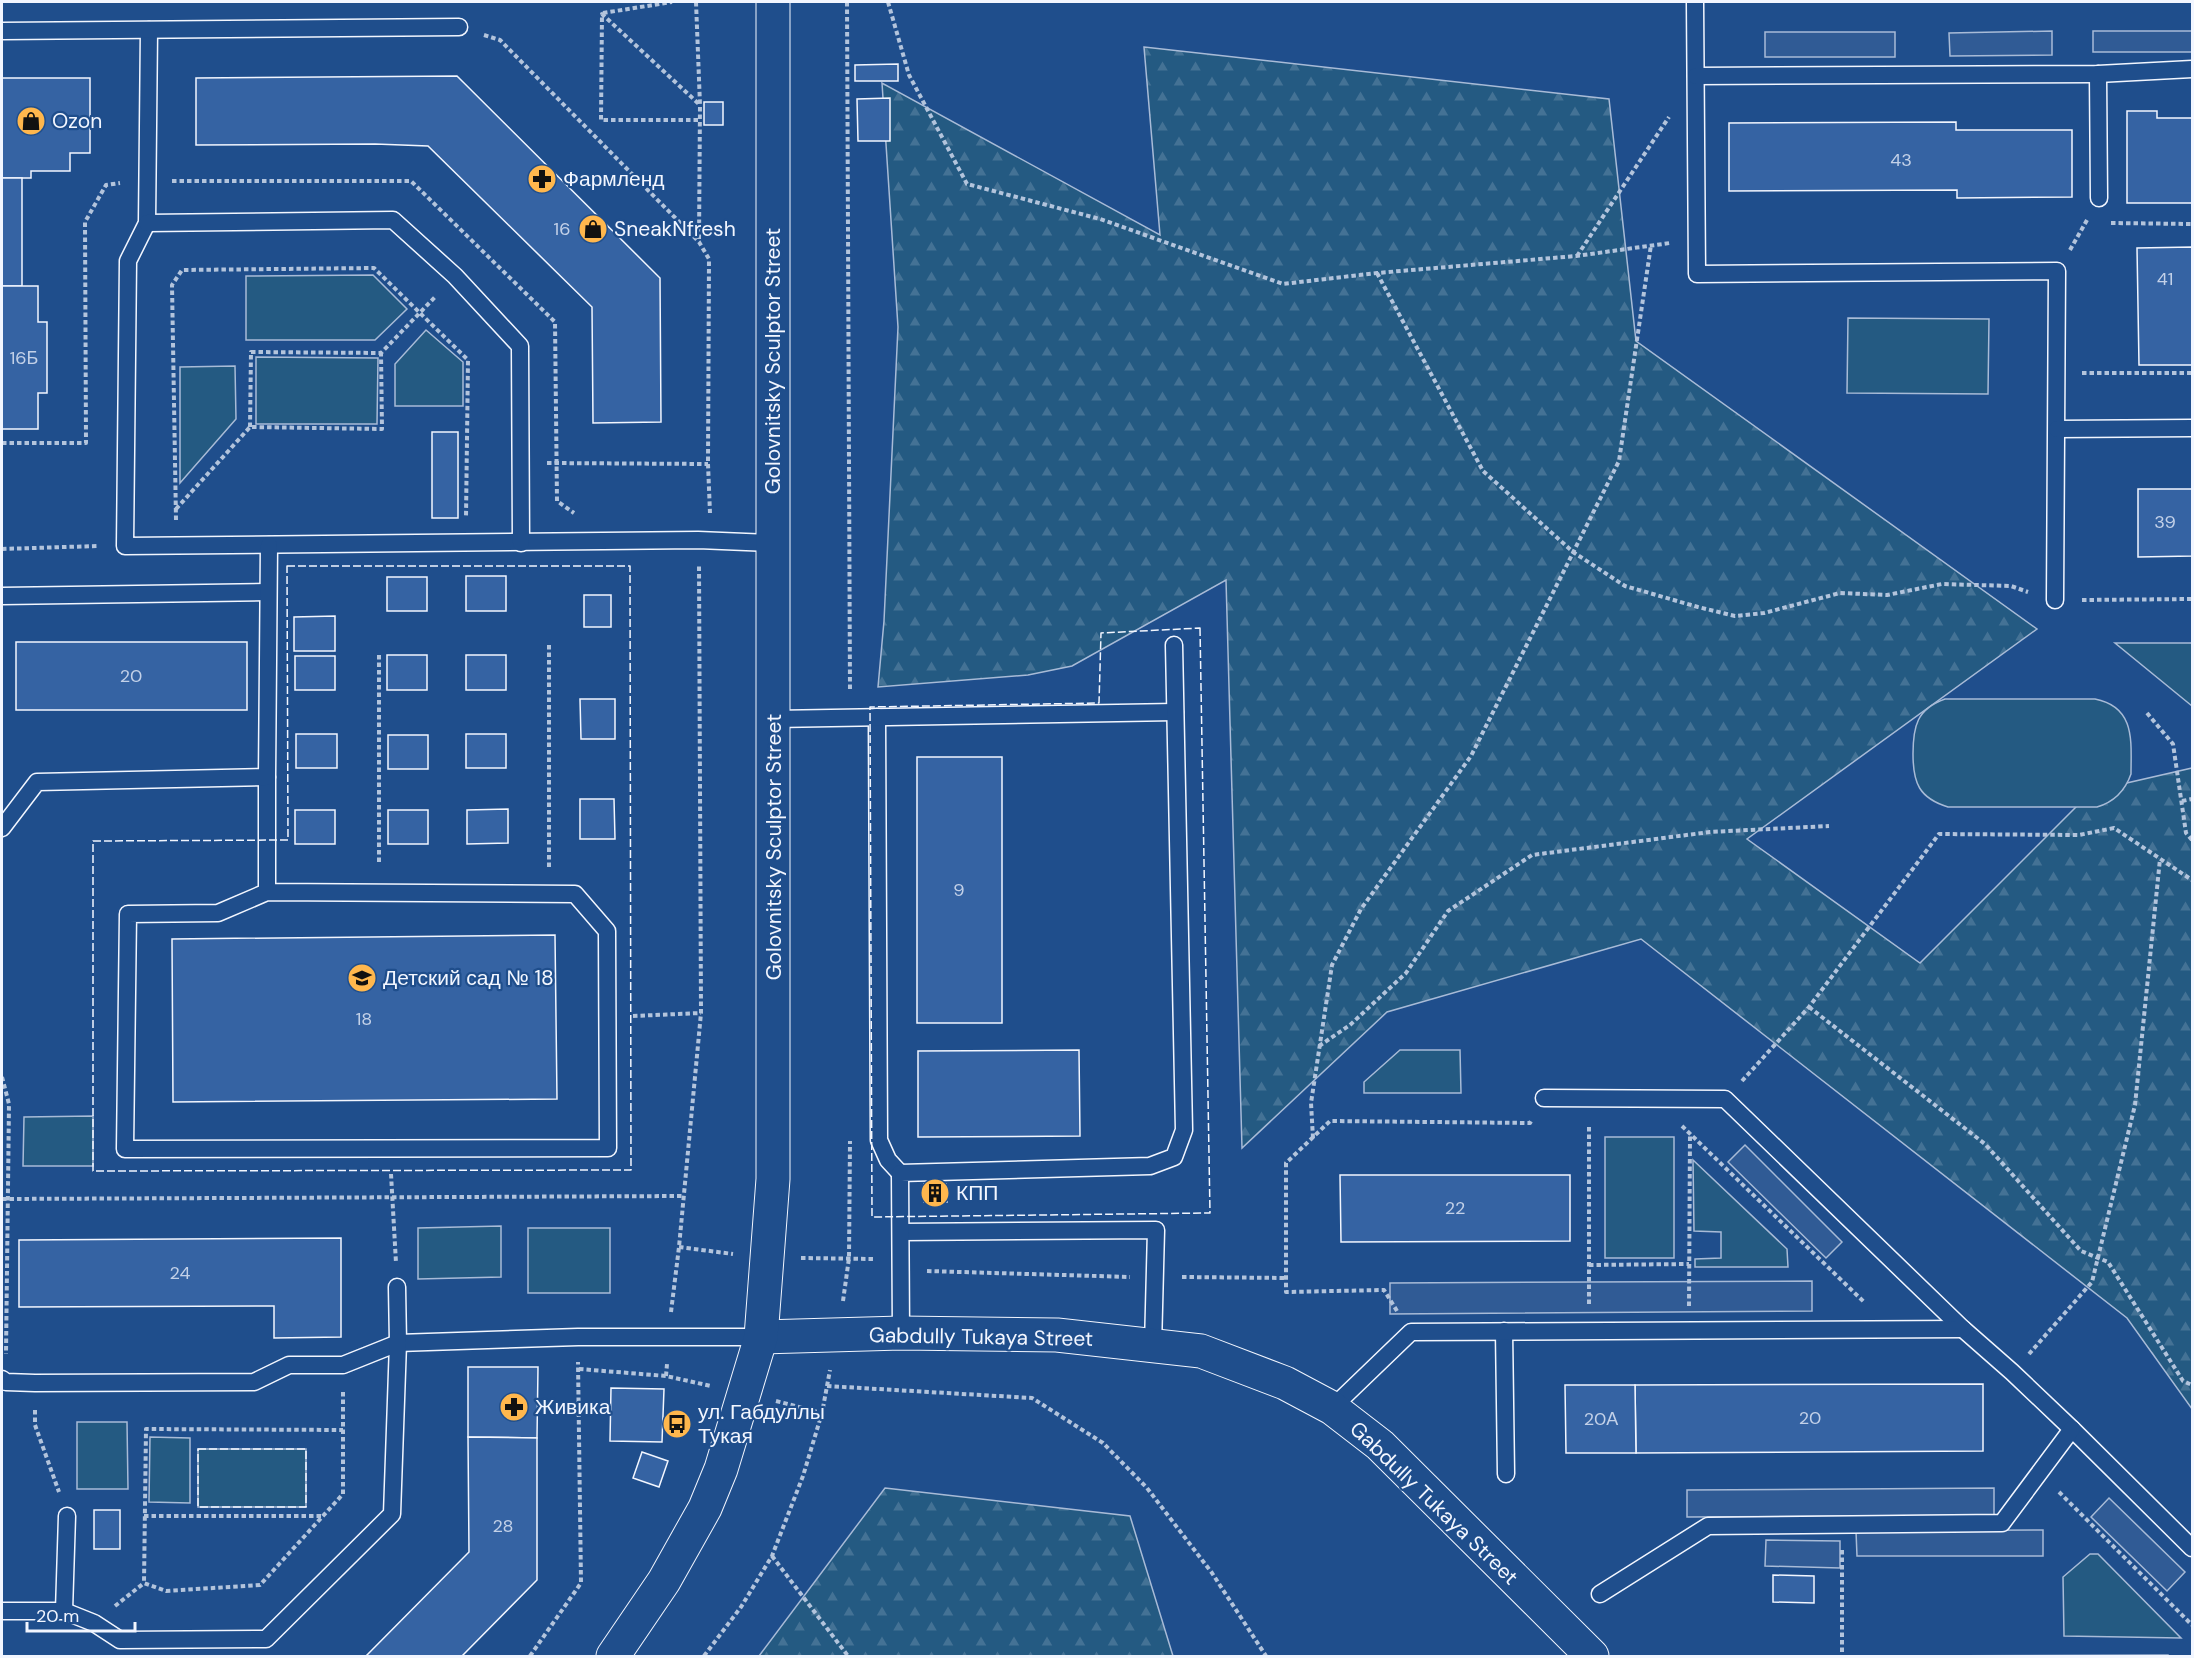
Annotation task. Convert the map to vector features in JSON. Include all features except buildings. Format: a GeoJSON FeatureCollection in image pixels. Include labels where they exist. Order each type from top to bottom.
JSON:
{"type":"FeatureCollection","features":[{"type":"Feature","properties":{"kind":"street","name":"Golovnitsky Sculptor Street"},"geometry":{"type":"LineString","coordinates":[[613,1656],[664,1581],[705,1508],[721,1469],[761,1337],[773,1179],[773,2]]}},
{"type":"Feature","properties":{"kind":"street","name":"Gabdully Tukaya Street"},"geometry":{"type":"LineString","coordinates":[[761,1337],[901,1333],[1057,1335],[1201,1351],[1285,1383],[1332,1408],[1380,1445],[1592,1656]]}},
{"type":"Feature","properties":{"kind":"lane"},"geometry":{"type":"LineString","coordinates":[[1695,2],[1697,274],[2057,271],[2055,600]]}},
{"type":"Feature","properties":{"kind":"lane"},"geometry":{"type":"LineString","coordinates":[[2,31],[459,27]]}},
{"type":"Feature","properties":{"kind":"lane"},"geometry":{"type":"LineString","coordinates":[[149,30],[147,223],[128,261],[125,546],[705,541],[773,543]]}},
{"type":"Feature","properties":{"kind":"lane"},"geometry":{"type":"LineString","coordinates":[[1696,76],[2098,74],[2193,69]]}},
{"type":"Feature","properties":{"kind":"lane"},"geometry":{"type":"LineString","coordinates":[[2098,74],[2099,198]]}},
{"type":"Feature","properties":{"kind":"lane"},"geometry":{"type":"LineString","coordinates":[[147,223],[393,220],[455,276],[520,346],[521,543]]}},
{"type":"Feature","properties":{"kind":"lane"},"geometry":{"type":"LineString","coordinates":[[2056,429],[2193,428]]}},
{"type":"Feature","properties":{"kind":"lane"},"geometry":{"type":"LineString","coordinates":[[267,892],[269,545]]}},
{"type":"Feature","properties":{"kind":"lane"},"geometry":{"type":"LineString","coordinates":[[2,596],[268,591]]}},
{"type":"Feature","properties":{"kind":"lane"},"geometry":{"type":"LineString","coordinates":[[900,1173],[1150,1166],[1174,1157],[1184,1130],[1174,645]]}},
{"type":"Feature","properties":{"kind":"lane"},"geometry":{"type":"LineString","coordinates":[[774,719],[1175,712]]}},
{"type":"Feature","properties":{"kind":"lane"},"geometry":{"type":"LineString","coordinates":[[877,717],[879,1140],[888,1160],[900,1173],[901,1333]]}},
{"type":"Feature","properties":{"kind":"lane"},"geometry":{"type":"LineString","coordinates":[[2,828],[37,782],[267,777]]}},
{"type":"Feature","properties":{"kind":"lane"},"geometry":{"type":"LineString","coordinates":[[267,892],[549,894],[575,894],[607,931],[608,1148],[125,1149],[128,914],[218,913],[267,892]]}},
{"type":"Feature","properties":{"kind":"lane"},"geometry":{"type":"LineString","coordinates":[[1544,1098],[1725,1099],[1964,1329],[2072,1429],[2193,1548]]}},
{"type":"Feature","properties":{"kind":"lane"},"geometry":{"type":"LineString","coordinates":[[902,1232],[1156,1230],[1153,1346]]}},
{"type":"Feature","properties":{"kind":"lane"},"geometry":{"type":"LineString","coordinates":[[2,1611],[63,1611],[94,1623],[120,1640],[267,1639],[392,1514],[398,1343],[397,1287]]}},
{"type":"Feature","properties":{"kind":"lane"},"geometry":{"type":"LineString","coordinates":[[1332,1408],[1411,1332],[1964,1329]]}},
{"type":"Feature","properties":{"kind":"lane"},"geometry":{"type":"LineString","coordinates":[[1504,1331],[1506,1474]]}},
{"type":"Feature","properties":{"kind":"lane"},"geometry":{"type":"LineString","coordinates":[[4,1380],[35,1383],[254,1382],[290,1365],[343,1365],[398,1343],[578,1337],[761,1337]]}},
{"type":"Feature","properties":{"kind":"lane"},"geometry":{"type":"LineString","coordinates":[[1600,1594],[1708,1526],[2002,1523],[2072,1429]]}},
{"type":"Feature","properties":{"kind":"lane"},"geometry":{"type":"LineString","coordinates":[[63,1611],[67,1516]]}},
{"type":"Feature","properties":{"kind":"path"},"geometry":{"type":"LineString","coordinates":[[602,14],[672,2]]}},
{"type":"Feature","properties":{"kind":"path"},"geometry":{"type":"LineString","coordinates":[[696,2],[700,105],[698,120],[699,242]]}},
{"type":"Feature","properties":{"kind":"path"},"geometry":{"type":"LineString","coordinates":[[847,2],[850,718]]}},
{"type":"Feature","properties":{"kind":"path"},"geometry":{"type":"LineString","coordinates":[[888,2],[909,75],[967,183],[1100,219],[1283,284],[1377,273],[1576,256],[1697,239]]}},
{"type":"Feature","properties":{"kind":"path"},"geometry":{"type":"LineString","coordinates":[[602,14],[700,105]]}},
{"type":"Feature","properties":{"kind":"path"},"geometry":{"type":"LineString","coordinates":[[602,14],[601,120],[698,120]]}},
{"type":"Feature","properties":{"kind":"path"},"geometry":{"type":"LineString","coordinates":[[459,27],[500,40],[699,242],[709,259],[701,1013],[666,1376]]}},
{"type":"Feature","properties":{"kind":"path"},"geometry":{"type":"LineString","coordinates":[[1576,256],[1696,76]]}},
{"type":"Feature","properties":{"kind":"path"},"geometry":{"type":"LineString","coordinates":[[2,443],[86,443],[85,222],[106,185],[147,181],[411,181],[555,322],[557,501],[575,514]]}},
{"type":"Feature","properties":{"kind":"path"},"geometry":{"type":"LineString","coordinates":[[2057,271],[2099,198]]}},
{"type":"Feature","properties":{"kind":"path"},"geometry":{"type":"LineString","coordinates":[[2086,222],[2098,222]]}},
{"type":"Feature","properties":{"kind":"path"},"geometry":{"type":"LineString","coordinates":[[2110,223],[2193,224]]}},
{"type":"Feature","properties":{"kind":"path"},"geometry":{"type":"LineString","coordinates":[[1313,1138],[1311,1103],[1332,965],[1361,909],[1471,756],[1618,461],[1651,245]]}},
{"type":"Feature","properties":{"kind":"path"},"geometry":{"type":"LineString","coordinates":[[175,545],[172,285],[182,270],[374,268],[468,360],[466,517]]}},
{"type":"Feature","properties":{"kind":"path"},"geometry":{"type":"LineString","coordinates":[[1377,273],[1483,471],[1573,552],[1624,586],[1735,616],[1764,613],[1840,592],[1887,595],[1942,584],[2011,586],[2055,600],[2193,599]]}},
{"type":"Feature","properties":{"kind":"path"},"geometry":{"type":"LineString","coordinates":[[250,427],[382,429],[381,354],[455,276]]}},
{"type":"Feature","properties":{"kind":"path"},"geometry":{"type":"LineString","coordinates":[[176,510],[250,427],[251,352],[381,354]]}},
{"type":"Feature","properties":{"kind":"path"},"geometry":{"type":"LineString","coordinates":[[2057,373],[2193,373]]}},
{"type":"Feature","properties":{"kind":"path"},"geometry":{"type":"LineString","coordinates":[[520,463],[708,464]]}},
{"type":"Feature","properties":{"kind":"path"},"geometry":{"type":"LineString","coordinates":[[2,549],[125,546]]}},
{"type":"Feature","properties":{"kind":"path"},"geometry":{"type":"LineString","coordinates":[[549,645],[549,894]]}},
{"type":"Feature","properties":{"kind":"path"},"geometry":{"type":"LineString","coordinates":[[379,656],[380,893]]}},
{"type":"Feature","properties":{"kind":"path"},"geometry":{"type":"LineString","coordinates":[[2147,713],[2173,744],[2186,833],[2193,840]]}},
{"type":"Feature","properties":{"kind":"path"},"geometry":{"type":"LineString","coordinates":[[2182,801],[2193,800]]}},
{"type":"Feature","properties":{"kind":"path"},"geometry":{"type":"LineString","coordinates":[[1319,1046],[1350,1025],[1407,973],[1448,911],[1532,855],[1710,832],[1829,826]]}},
{"type":"Feature","properties":{"kind":"path"},"geometry":{"type":"LineString","coordinates":[[1725,1099],[1809,1007],[1939,834],[2079,835],[2114,828],[2193,880]]}},
{"type":"Feature","properties":{"kind":"path"},"geometry":{"type":"LineString","coordinates":[[2012,1372],[2092,1282],[2135,1105],[2160,859]]}},
{"type":"Feature","properties":{"kind":"path"},"geometry":{"type":"LineString","coordinates":[[1809,1007],[1985,1144],[2081,1251],[2109,1262],[2183,1381],[2193,1385]]}},
{"type":"Feature","properties":{"kind":"path"},"geometry":{"type":"LineString","coordinates":[[607,1017],[701,1013]]}},
{"type":"Feature","properties":{"kind":"path"},"geometry":{"type":"LineString","coordinates":[[2,1077],[9,1104],[4,1199],[4,1380]]}},
{"type":"Feature","properties":{"kind":"path"},"geometry":{"type":"LineString","coordinates":[[1411,1332],[1383,1290],[1286,1292],[1286,1163],[1330,1121],[1530,1123],[1544,1098]]}},
{"type":"Feature","properties":{"kind":"path"},"geometry":{"type":"LineString","coordinates":[[1589,1331],[1590,1098]]}},
{"type":"Feature","properties":{"kind":"path"},"geometry":{"type":"LineString","coordinates":[[1654,1099],[1892,1330]]}},
{"type":"Feature","properties":{"kind":"path"},"geometry":{"type":"LineString","coordinates":[[1689,1330],[1690,1134]]}},
{"type":"Feature","properties":{"kind":"path"},"geometry":{"type":"LineString","coordinates":[[704,1656],[741,1606],[772,1556],[803,1476],[822,1413],[849,1258],[850,1140]]}},
{"type":"Feature","properties":{"kind":"path"},"geometry":{"type":"LineString","coordinates":[[390,1148],[397,1287]]}},
{"type":"Feature","properties":{"kind":"path"},"geometry":{"type":"LineString","coordinates":[[4,1199],[683,1196]]}},
{"type":"Feature","properties":{"kind":"path"},"geometry":{"type":"LineString","coordinates":[[679,1247],[768,1258],[879,1260],[902,1271],[1286,1278]]}},
{"type":"Feature","properties":{"kind":"path"},"geometry":{"type":"LineString","coordinates":[[1589,1265],[1689,1264]]}},
{"type":"Feature","properties":{"kind":"path"},"geometry":{"type":"LineString","coordinates":[[530,1656],[581,1583],[578,1337]]}},
{"type":"Feature","properties":{"kind":"path"},"geometry":{"type":"LineString","coordinates":[[144,1583],[166,1591],[260,1586],[343,1494],[343,1365]]}},
{"type":"Feature","properties":{"kind":"path"},"geometry":{"type":"LineString","coordinates":[[578,1368],[666,1376],[822,1413]]}},
{"type":"Feature","properties":{"kind":"path"},"geometry":{"type":"LineString","coordinates":[[35,1383],[35,1425],[67,1516]]}},
{"type":"Feature","properties":{"kind":"path"},"geometry":{"type":"LineString","coordinates":[[827,1386],[1032,1398],[1103,1443],[1147,1488],[1212,1573],[1266,1656]]}},
{"type":"Feature","properties":{"kind":"path"},"geometry":{"type":"LineString","coordinates":[[144,1583],[146,1429],[343,1430]]}},
{"type":"Feature","properties":{"kind":"path"},"geometry":{"type":"LineString","coordinates":[[2038,1472],[2193,1624]]}},
{"type":"Feature","properties":{"kind":"path"},"geometry":{"type":"LineString","coordinates":[[144,1516],[323,1516]]}},
{"type":"Feature","properties":{"kind":"path"},"geometry":{"type":"LineString","coordinates":[[1842,1525],[1842,1656]]}},
{"type":"Feature","properties":{"kind":"path"},"geometry":{"type":"LineString","coordinates":[[772,1556],[848,1656]]}},
{"type":"Feature","properties":{"kind":"path"},"geometry":{"type":"LineString","coordinates":[[94,1623],[144,1583]]}},
{"type":"Feature","properties":{"kind":"green space"},"geometry":{"type":"Polygon","coordinates":[[[1144,47],[1609,99],[1636,341],[2037,629],[1747,839],[1920,963],[2092,791],[2192,768],[2192,1409],[2127,1318],[1641,939],[1387,1012],[1242,1148],[1226,580],[1072,666],[1028,675],[878,687],[884,621],[898,327],[882,83],[1160,235],[1144,47]]]}},
{"type":"Feature","properties":{"kind":"green space"},"geometry":{"type":"Polygon","coordinates":[[[373,275],[407,309],[375,340],[246,340],[246,276],[373,275]]]}},
{"type":"Feature","properties":{"kind":"green space"},"geometry":{"type":"Polygon","coordinates":[[[1848,318],[1989,319],[1988,394],[1847,393],[1848,318]]]}},
{"type":"Feature","properties":{"kind":"green space"},"geometry":{"type":"Polygon","coordinates":[[[426,330],[463,362],[463,406],[395,406],[395,364],[426,330]]]}},
{"type":"Feature","properties":{"kind":"green space"},"geometry":{"type":"Polygon","coordinates":[[[256,357],[378,358],[377,424],[256,424],[256,357]]]}},
{"type":"Feature","properties":{"kind":"green space"},"geometry":{"type":"Polygon","coordinates":[[[235,366],[236,419],[180,483],[180,367],[235,366]]]}},
{"type":"Feature","properties":{"kind":"green space"},"geometry":{"type":"Polygon","coordinates":[[[2115,643],[2192,643],[2192,706],[2115,643]]]}},
{"type":"Feature","properties":{"kind":"green space"},"geometry":{"type":"Polygon","coordinates":[[[1945,699],[2095,699],[2108,703],[2118,710],[2128,728],[2131,750],[2129,780],[2114,799],[2097,807],[1948,807],[1938,803],[1924,794],[1916,781],[1913,744],[1918,720],[1928,708],[1945,699]]]}},
{"type":"Feature","properties":{"kind":"green space"},"geometry":{"type":"Polygon","coordinates":[[[1400,1050],[1460,1050],[1461,1093],[1364,1093],[1364,1082],[1400,1050]]]}},
{"type":"Feature","properties":{"kind":"green space"},"geometry":{"type":"Polygon","coordinates":[[[93,1116],[93,1166],[23,1166],[24,1117],[93,1116]]]}},
{"type":"Feature","properties":{"kind":"green space"},"geometry":{"type":"Polygon","coordinates":[[[1605,1137],[1674,1137],[1674,1258],[1605,1258],[1605,1137]]]}},
{"type":"Feature","properties":{"kind":"green space"},"geometry":{"type":"Polygon","coordinates":[[[1693,1160],[1787,1249],[1788,1267],[1695,1267],[1695,1259],[1721,1258],[1721,1232],[1694,1231],[1693,1160]]]}},
{"type":"Feature","properties":{"kind":"green space"},"geometry":{"type":"Polygon","coordinates":[[[501,1226],[501,1277],[418,1279],[418,1228],[501,1226]]]}},
{"type":"Feature","properties":{"kind":"green space"},"geometry":{"type":"Polygon","coordinates":[[[528,1228],[610,1228],[610,1293],[528,1293],[528,1228]]]}},
{"type":"Feature","properties":{"kind":"green space"},"geometry":{"type":"Polygon","coordinates":[[[77,1422],[127,1422],[128,1489],[77,1489],[77,1422]]]}},
{"type":"Feature","properties":{"kind":"green space"},"geometry":{"type":"Polygon","coordinates":[[[150,1437],[190,1438],[190,1503],[149,1502],[150,1437]]]}},
{"type":"Feature","properties":{"kind":"green space"},"geometry":{"type":"Polygon","coordinates":[[[198,1449],[306,1449],[306,1507],[198,1507],[198,1449]]]}},
{"type":"Feature","properties":{"kind":"green space"},"geometry":{"type":"Polygon","coordinates":[[[885,1488],[1130,1516],[1173,1656],[759,1656],[885,1488]]]}},
{"type":"Feature","properties":{"kind":"green space"},"geometry":{"type":"Polygon","coordinates":[[[2090,1554],[2098,1554],[2181,1638],[2064,1636],[2063,1577],[2090,1554]]]}},
{"type":"Feature","properties":{"kind":"shaded area"},"geometry":{"type":"Polygon","coordinates":[[[2052,31],[2052,55],[1950,56],[1949,33],[2052,31]]]}},
{"type":"Feature","properties":{"kind":"shaded area"},"geometry":{"type":"Polygon","coordinates":[[[2093,31],[2192,31],[2192,52],[2093,52],[2093,31]]]}},
{"type":"Feature","properties":{"kind":"shaded area"},"geometry":{"type":"Polygon","coordinates":[[[1765,32],[1895,32],[1895,57],[1765,57],[1765,32]]]}},
{"type":"Feature","properties":{"kind":"shaded area"},"geometry":{"type":"Polygon","coordinates":[[[1745,1145],[1842,1242],[1826,1258],[1728,1162],[1745,1145]]]}},
{"type":"Feature","properties":{"kind":"shaded area"},"geometry":{"type":"Polygon","coordinates":[[[1812,1281],[1812,1311],[1390,1314],[1390,1283],[1812,1281]]]}},
{"type":"Feature","properties":{"kind":"shaded area"},"geometry":{"type":"Polygon","coordinates":[[[1994,1488],[1994,1515],[1687,1517],[1687,1490],[1994,1488]]]}},
{"type":"Feature","properties":{"kind":"shaded area"},"geometry":{"type":"Polygon","coordinates":[[[2109,1498],[2185,1572],[2167,1591],[2091,1517],[2109,1498]]]}},
{"type":"Feature","properties":{"kind":"shaded area"},"geometry":{"type":"Polygon","coordinates":[[[2043,1530],[2043,1556],[1857,1556],[1856,1531],[2043,1530]]]}},
{"type":"Feature","properties":{"kind":"shaded area"},"geometry":{"type":"Polygon","coordinates":[[[1766,1540],[1840,1541],[1840,1568],[1765,1566],[1766,1540]]]}},
{"type":"Feature","properties":{"kind":"shaded area"},"geometry":{"type":"Polygon","coordinates":[[[2168,1655],[2168,1656],[1895,1656],[2168,1655]]]}},
{"type":"Feature","properties":{"kind":"fence"},"geometry":{"type":"LineString","coordinates":[[287,566],[630,566],[631,1170],[93,1171],[93,841],[288,840],[287,566]]}},
{"type":"Feature","properties":{"kind":"fence"},"geometry":{"type":"LineString","coordinates":[[1200,628],[1210,1213],[872,1217],[870,707],[1099,703],[1101,633],[1200,628]]}},
{"type":"Feature","properties":{"kind":"fence"},"geometry":{"type":"LineString","coordinates":[[198,1449],[306,1449],[306,1507],[198,1507],[198,1449]]}},
{"type":"Feature","properties":{"kind":"place","name":"Ozon"},"geometry":{"type":"Point","coordinates":[31,121]}},
{"type":"Feature","properties":{"kind":"place","name":"Фармленд"},"geometry":{"type":"Point","coordinates":[542,179]}},
{"type":"Feature","properties":{"kind":"place","name":"SneakNfresh"},"geometry":{"type":"Point","coordinates":[593,229]}},
{"type":"Feature","properties":{"kind":"place","name":"Детский сад № 18"},"geometry":{"type":"Point","coordinates":[362,978]}},
{"type":"Feature","properties":{"kind":"place","name":"КПП"},"geometry":{"type":"Point","coordinates":[935,1193]}},
{"type":"Feature","properties":{"kind":"place","name":"Живика"},"geometry":{"type":"Point","coordinates":[514,1407]}},
{"type":"Feature","properties":{"kind":"place","name":"ул. Габдуллы Тукая"},"geometry":{"type":"Point","coordinates":[677,1424]}}]}
